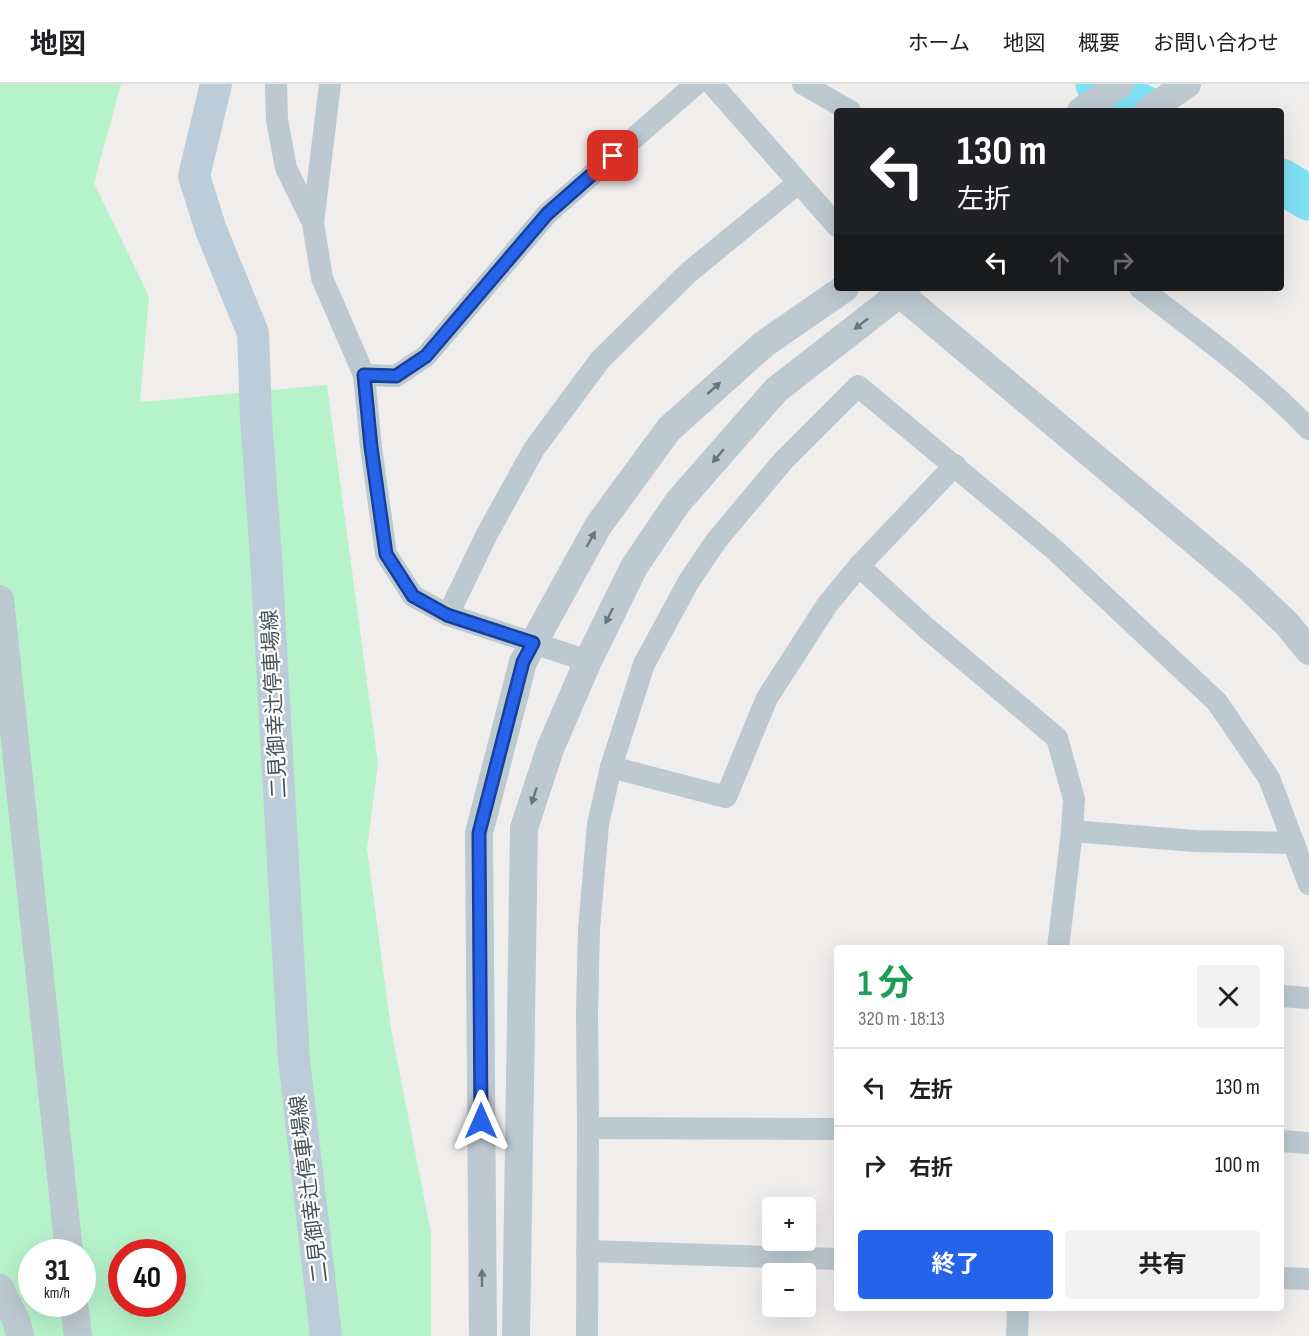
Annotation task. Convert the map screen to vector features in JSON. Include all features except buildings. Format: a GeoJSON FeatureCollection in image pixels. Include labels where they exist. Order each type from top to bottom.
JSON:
{"type":"FeatureCollection","features":[{"type":"Feature","properties":{"kind":"main road","name":"二見御幸辻停車場線"},"geometry":{"type":"LineString","coordinates":[[216,84],[194,176],[210,230],[254,333],[256,418],[294,1060],[326,1336]]}},
{"type":"Feature","properties":{"kind":"street"},"geometry":{"type":"LineString","coordinates":[[276,84],[276,120],[286,168],[313,223]]}},
{"type":"Feature","properties":{"kind":"street"},"geometry":{"type":"LineString","coordinates":[[330,84],[313,223],[322,278],[364,375],[371,447],[386,554],[413,596],[447,615],[588,661]]}},
{"type":"Feature","properties":{"kind":"street"},"geometry":{"type":"LineString","coordinates":[[364,375],[396,376],[426,356],[547,214],[696,84]]}},
{"type":"Feature","properties":{"kind":"street"},"geometry":{"type":"LineString","coordinates":[[712,84],[834,223]]}},
{"type":"Feature","properties":{"kind":"street"},"geometry":{"type":"LineString","coordinates":[[803,84],[845,108]]}},
{"type":"Feature","properties":{"kind":"street"},"geometry":{"type":"LineString","coordinates":[[1086,108],[1120,84]]}},
{"type":"Feature","properties":{"kind":"street"},"geometry":{"type":"LineString","coordinates":[[1152,108],[1187,84]]}},
{"type":"Feature","properties":{"kind":"street"},"geometry":{"type":"LineString","coordinates":[[447,615],[487,534],[534,449],[600,360],[688,273],[798,183]]}},
{"type":"Feature","properties":{"kind":"street"},"geometry":{"type":"LineString","coordinates":[[483,1336],[479,833],[523,662],[598,526],[669,429],[764,344],[841,291]]}},
{"type":"Feature","properties":{"kind":"street"},"geometry":{"type":"LineString","coordinates":[[516,1336],[524,828],[550,749],[588,661],[634,567],[678,502],[776,390],[899,291]]}},
{"type":"Feature","properties":{"kind":"street"},"geometry":{"type":"LineString","coordinates":[[901,291],[1242,581],[1287,624],[1309,651]]}},
{"type":"Feature","properties":{"kind":"street"},"geometry":{"type":"LineString","coordinates":[[1144,291],[1235,361],[1281,400],[1309,429]]}},
{"type":"Feature","properties":{"kind":"street"},"geometry":{"type":"LineString","coordinates":[[586,1336],[589,930],[598,824],[611,767],[644,664],[700,565],[716,541],[783,461],[858,386],[1055,550],[1217,702],[1269,778],[1309,884]]}},
{"type":"Feature","properties":{"kind":"street"},"geometry":{"type":"LineString","coordinates":[[611,767],[726,796],[767,698],[827,605],[859,566],[955,465]]}},
{"type":"Feature","properties":{"kind":"street"},"geometry":{"type":"LineString","coordinates":[[859,566],[924,626],[1057,738],[1074,799],[1058,945]]}},
{"type":"Feature","properties":{"kind":"street"},"geometry":{"type":"LineString","coordinates":[[0,599],[68,1239]]}},
{"type":"Feature","properties":{"kind":"street"},"geometry":{"type":"LineString","coordinates":[[1072,831],[1194,841],[1294,843]]}},
{"type":"Feature","properties":{"kind":"street"},"geometry":{"type":"LineString","coordinates":[[1284,996],[1309,998]]}},
{"type":"Feature","properties":{"kind":"street"},"geometry":{"type":"LineString","coordinates":[[588,1128],[834,1129]]}},
{"type":"Feature","properties":{"kind":"street"},"geometry":{"type":"LineString","coordinates":[[1284,1141],[1309,1143]]}},
{"type":"Feature","properties":{"kind":"street"},"geometry":{"type":"LineString","coordinates":[[587,1251],[834,1258]]}},
{"type":"Feature","properties":{"kind":"street"},"geometry":{"type":"LineString","coordinates":[[1284,1278],[1309,1279]]}},
{"type":"Feature","properties":{"kind":"street"},"geometry":{"type":"LineString","coordinates":[[0,1288],[18,1323],[21,1336]]}},
{"type":"Feature","properties":{"kind":"street"},"geometry":{"type":"LineString","coordinates":[[1017,1336],[1018,1311]]}},
{"type":"Feature","properties":{"kind":"street"},"geometry":{"type":"LineString","coordinates":[[76,1317],[78,1336]]}},
{"type":"Feature","properties":{"kind":"green space"},"geometry":{"type":"Polygon","coordinates":[[[0,84],[121,84],[94,183],[149,296],[140,402],[327,385],[378,764],[367,849],[391,1029],[431,1233],[431,1336],[0,1336],[0,84]]]}},
{"type":"Feature","properties":{"kind":"waterway"},"geometry":{"type":"LineString","coordinates":[[1098,84],[1144,108]]}},
{"type":"Feature","properties":{"kind":"waterway"},"geometry":{"type":"LineString","coordinates":[[1284,183],[1309,198]]}},
{"type":"Feature","properties":{"kind":"route"},"geometry":{"type":"LineString","coordinates":[[481,1121],[479,833],[523,662],[533,643],[447,615],[413,596],[386,554],[371,447],[364,375],[396,376],[426,356],[547,214],[613,156]]}}]}
